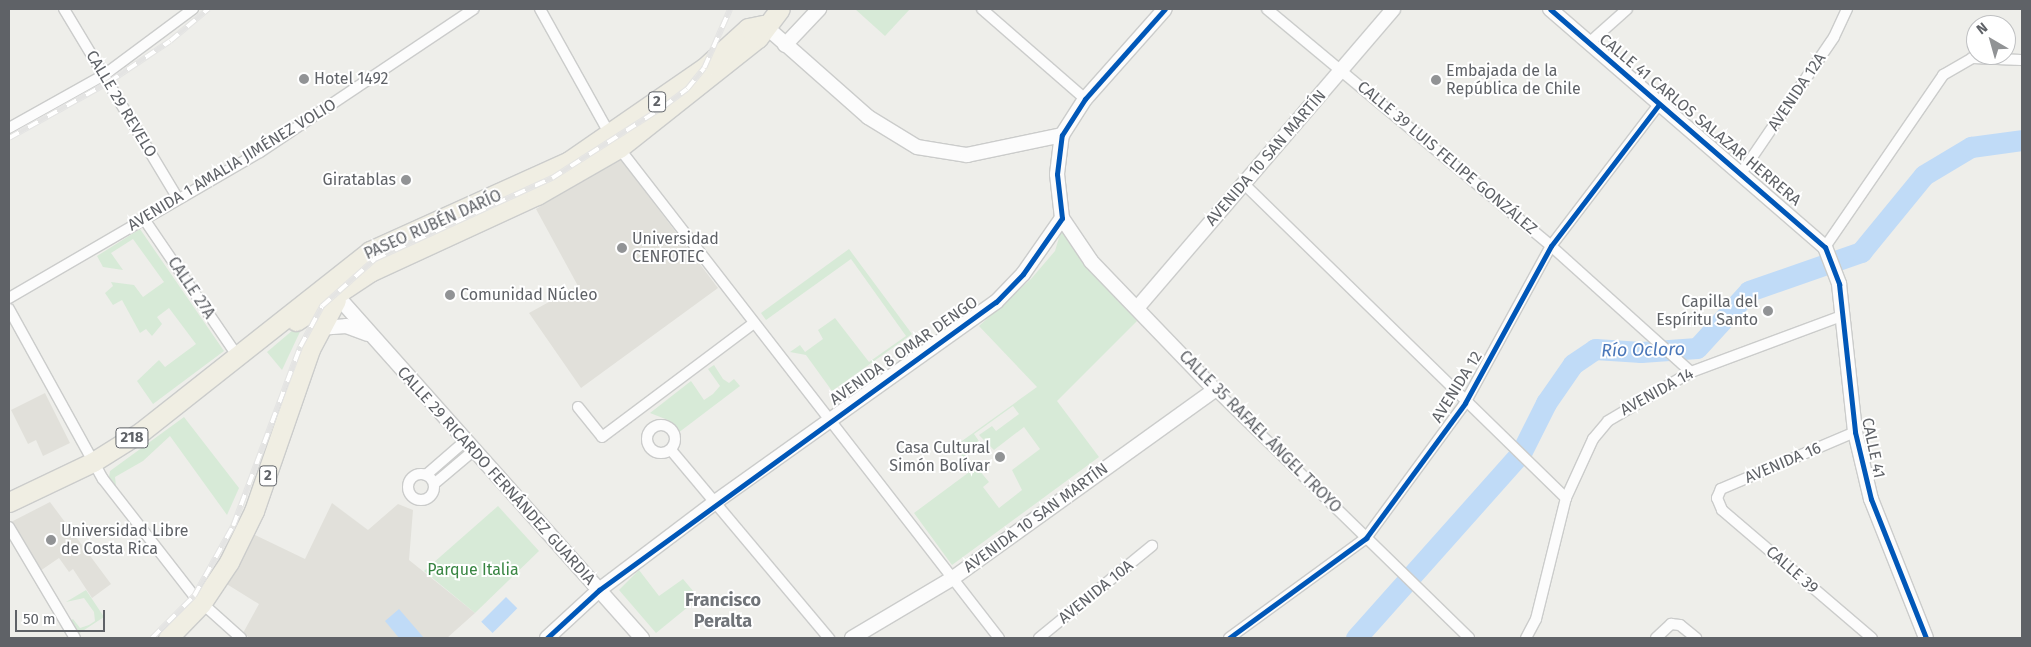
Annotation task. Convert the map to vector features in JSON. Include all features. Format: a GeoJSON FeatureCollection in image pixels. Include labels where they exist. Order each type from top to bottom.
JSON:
{"type":"FeatureCollection","features":[{"type":"Feature","properties":{"kind":"highway","name":"PASEO RUBÉN DARÍO"},"geometry":{"type":"LineString","coordinates":[[241,355],[334,289],[384,244],[526,185],[614,141],[704,68],[748,28],[764,24],[780,9]]}},
{"type":"Feature","properties":{"kind":"highway","name":"2"},"geometry":{"type":"LineString","coordinates":[[168,638],[201,604],[229,562],[254,511],[334,289]]}},
{"type":"Feature","properties":{"kind":"highway","name":"218"},"geometry":{"type":"LineString","coordinates":[[9,502],[93,462],[241,355]]}},
{"type":"Feature","properties":{"kind":"street","name":"CALLE 29 REVELO"},"geometry":{"type":"LineString","coordinates":[[64,9],[178,199]]}},
{"type":"Feature","properties":{"kind":"street"},"geometry":{"type":"LineString","coordinates":[[9,128],[104,75],[193,9]]}},
{"type":"Feature","properties":{"kind":"street","name":"AVENIDA 1 AMALIA JIMÉNEZ VOLIO"},"geometry":{"type":"LineString","coordinates":[[9,298],[302,126],[474,9]]}},
{"type":"Feature","properties":{"kind":"street"},"geometry":{"type":"LineString","coordinates":[[540,9],[614,141],[999,638]]}},
{"type":"Feature","properties":{"kind":"street"},"geometry":{"type":"LineString","coordinates":[[785,45],[819,9]]}},
{"type":"Feature","properties":{"kind":"street"},"geometry":{"type":"LineString","coordinates":[[982,9],[1085,99]]}},
{"type":"Feature","properties":{"kind":"street"},"geometry":{"type":"LineString","coordinates":[[1062,218],[1057,174],[1062,135],[1085,99],[1165,9]]}},
{"type":"Feature","properties":{"kind":"street","name":"CALLE 39 LUIS FELIPE GONZÁLEZ"},"geometry":{"type":"LineString","coordinates":[[1267,9],[1343,70],[1551,246],[1664,344],[1691,372]]}},
{"type":"Feature","properties":{"kind":"street","name":"AVENIDA 10 SAN MARTÍN"},"geometry":{"type":"LineString","coordinates":[[1138,307],[1343,70],[1393,9]]}},
{"type":"Feature","properties":{"kind":"street","name":"CALLE 41 CARLOS SALAZAR HERRERA"},"geometry":{"type":"LineString","coordinates":[[1550,9],[1658,104],[1742,172],[1828,251]]}},
{"type":"Feature","properties":{"kind":"street"},"geometry":{"type":"LineString","coordinates":[[1589,44],[1627,9]]}},
{"type":"Feature","properties":{"kind":"street","name":"AVENIDA 12A"},"geometry":{"type":"LineString","coordinates":[[1742,172],[1834,37],[1847,9]]}},
{"type":"Feature","properties":{"kind":"street"},"geometry":{"type":"LineString","coordinates":[[764,24],[785,45],[872,121],[917,147],[967,156],[1062,135]]}},
{"type":"Feature","properties":{"kind":"street"},"geometry":{"type":"LineString","coordinates":[[1828,251],[1953,66],[1972,58],[2022,60]]}},
{"type":"Feature","properties":{"kind":"street","name":"AVENIDA 12"},"geometry":{"type":"LineString","coordinates":[[1229,638],[1366,538],[1465,403],[1551,246],[1658,104]]}},
{"type":"Feature","properties":{"kind":"street"},"geometry":{"type":"LineString","coordinates":[[1244,184],[1465,403],[1566,498]]}},
{"type":"Feature","properties":{"kind":"street","name":"CALLE 35 RAFAEL ÁNGEL TROYO"},"geometry":{"type":"LineString","coordinates":[[1062,218],[1091,261],[1138,307],[1215,390],[1469,638]]}},
{"type":"Feature","properties":{"kind":"street","name":"AVENIDA 8 OMAR DENGO"},"geometry":{"type":"LineString","coordinates":[[547,638],[598,590],[714,503],[996,302],[1024,274],[1062,218]]}},
{"type":"Feature","properties":{"kind":"street","name":"CALLE 27A"},"geometry":{"type":"LineString","coordinates":[[144,219],[241,355]]}},
{"type":"Feature","properties":{"kind":"street","name":"CALLE 41"},"geometry":{"type":"LineString","coordinates":[[1828,251],[1839,284],[1844,315],[1855,432],[1871,499],[1926,638]]}},
{"type":"Feature","properties":{"kind":"street","name":"CALLE 29 RICARDO FERNÁNDEZ GUARDIA"},"geometry":{"type":"LineString","coordinates":[[334,289],[370,336],[642,638]]}},
{"type":"Feature","properties":{"kind":"street"},"geometry":{"type":"LineString","coordinates":[[9,309],[93,462],[201,604],[241,638]]}},
{"type":"Feature","properties":{"kind":"street","name":"AVENIDA 14"},"geometry":{"type":"LineString","coordinates":[[1526,638],[1536,619],[1566,498],[1593,439],[1608,420],[1691,372],[1844,315]]}},
{"type":"Feature","properties":{"kind":"street"},"geometry":{"type":"LineString","coordinates":[[578,407],[602,437],[754,323]]}},
{"type":"Feature","properties":{"kind":"street","name":"CALLE 29 RICARDO FERNÁNDEZ GUARDIA"},"geometry":{"type":"LineString","coordinates":[[319,328],[346,326],[370,336]]}},
{"type":"Feature","properties":{"kind":"street","name":"AVENIDA 10 SAN MARTÍN"},"geometry":{"type":"LineString","coordinates":[[852,638],[953,578],[1215,390]]}},
{"type":"Feature","properties":{"kind":"street","name":"AVENIDA 16"},"geometry":{"type":"LineString","coordinates":[[1717,498],[1721,489],[1855,432]]}},
{"type":"Feature","properties":{"kind":"street"},"geometry":{"type":"LineString","coordinates":[[468,447],[434,484],[428,498],[420,500],[410,494],[411,479],[426,475],[468,447]]}},
{"type":"Feature","properties":{"kind":"street"},"geometry":{"type":"LineString","coordinates":[[671,450],[829,638]]}},
{"type":"Feature","properties":{"kind":"street"},"geometry":{"type":"LineString","coordinates":[[426,475],[434,484]]}},
{"type":"Feature","properties":{"kind":"street","name":"CALLE 39"},"geometry":{"type":"LineString","coordinates":[[1717,498],[1722,510],[1872,638]]}},
{"type":"Feature","properties":{"kind":"street"},"geometry":{"type":"LineString","coordinates":[[9,527],[76,638]]}},
{"type":"Feature","properties":{"kind":"street","name":"AVENIDA 10A"},"geometry":{"type":"LineString","coordinates":[[1039,638],[1152,546]]}},
{"type":"Feature","properties":{"kind":"street"},"geometry":{"type":"LineString","coordinates":[[1656,638],[1671,624],[1680,625],[1696,638]]}},
{"type":"Feature","properties":{"kind":"shaded area","name":"Universidad CENFOTEC"},"geometry":{"type":"Polygon","coordinates":[[[619,157],[718,288],[581,388],[529,313],[578,286],[536,209],[619,157]]]}},
{"type":"Feature","properties":{"kind":"shaded area"},"geometry":{"type":"Polygon","coordinates":[[[45,393],[70,443],[43,456],[36,440],[28,444],[11,410],[45,393]]]}},
{"type":"Feature","properties":{"kind":"shaded area","name":"Universidad Libre de Costa Rica"},"geometry":{"type":"Polygon","coordinates":[[[50,502],[111,584],[92,598],[73,569],[69,572],[59,558],[40,571],[11,522],[50,502]]]}},
{"type":"Feature","properties":{"kind":"shaded area"},"geometry":{"type":"Polygon","coordinates":[[[332,503],[368,530],[398,504],[413,510],[409,560],[475,613],[447,638],[250,638],[243,633],[259,604],[225,583],[253,534],[305,559],[332,503]]]}},
{"type":"Feature","properties":{"kind":"green space"},"geometry":{"type":"Polygon","coordinates":[[[855,9],[910,9],[885,36],[855,9]]]}},
{"type":"Feature","properties":{"kind":"green space"},"geometry":{"type":"Polygon","coordinates":[[[140,229],[224,351],[153,404],[137,381],[159,360],[165,367],[196,344],[169,308],[157,317],[162,324],[152,336],[146,329],[140,333],[122,300],[113,305],[105,293],[113,286],[111,282],[134,285],[143,297],[164,282],[133,239],[111,253],[123,270],[103,267],[97,256],[140,229]]]}},
{"type":"Feature","properties":{"kind":"green space"},"geometry":{"type":"Polygon","coordinates":[[[1061,231],[1137,321],[1057,401],[1099,457],[952,565],[914,513],[972,470],[955,446],[1037,387],[979,326],[1031,279],[1055,251],[1061,231]],[[1013,406],[974,434],[981,444],[972,451],[964,441],[958,445],[989,482],[983,487],[999,508],[1022,490],[1012,470],[1040,449],[1024,427],[994,450],[979,435],[992,426],[996,431],[1019,414],[1013,406]]]}},
{"type":"Feature","properties":{"kind":"green space"},"geometry":{"type":"Polygon","coordinates":[[[849,249],[912,334],[832,391],[806,355],[790,352],[800,345],[805,352],[823,339],[818,330],[835,318],[869,362],[906,336],[851,259],[766,320],[761,313],[849,249]]]}},
{"type":"Feature","properties":{"kind":"green space"},"geometry":{"type":"Polygon","coordinates":[[[306,319],[282,370],[267,352],[306,319]]]}},
{"type":"Feature","properties":{"kind":"green space"},"geometry":{"type":"Polygon","coordinates":[[[714,365],[723,379],[729,383],[734,379],[740,386],[678,433],[668,420],[650,413],[691,381],[704,400],[713,394],[720,386],[708,369],[714,365]]]}},
{"type":"Feature","properties":{"kind":"green space"},"geometry":{"type":"Polygon","coordinates":[[[184,417],[239,488],[227,515],[170,436],[143,461],[115,477],[116,486],[109,477],[110,471],[184,417]]]}},
{"type":"Feature","properties":{"kind":"green space","name":"Parque Italia"},"geometry":{"type":"Polygon","coordinates":[[[498,506],[539,551],[475,613],[424,571],[498,506]]]}},
{"type":"Feature","properties":{"kind":"green space"},"geometry":{"type":"Polygon","coordinates":[[[639,570],[659,596],[683,579],[699,598],[656,633],[619,590],[639,570]]]}},
{"type":"Feature","properties":{"kind":"green space"},"geometry":{"type":"Polygon","coordinates":[[[86,590],[104,617],[78,634],[70,621],[73,619],[80,628],[89,625],[95,621],[94,612],[84,598],[66,602],[86,590]]]}},
{"type":"Feature","properties":{"kind":"water"},"geometry":{"type":"Polygon","coordinates":[[[506,597],[517,608],[493,633],[481,622],[506,597]]]}},
{"type":"Feature","properties":{"kind":"water"},"geometry":{"type":"Polygon","coordinates":[[[399,609],[424,638],[399,638],[385,621],[399,609]]]}},
{"type":"Feature","properties":{"kind":"waterway","name":"Río Ocloro"},"geometry":{"type":"LineString","coordinates":[[1356,638],[1521,453],[1546,403],[1573,364],[1595,349],[1641,352],[1697,348],[1749,291],[1861,252],[1924,175],[1971,147],[2022,140]]}},
{"type":"Feature","properties":{"kind":"railway"},"geometry":{"type":"LineString","coordinates":[[9,138],[109,82],[170,41],[208,9]]}},
{"type":"Feature","properties":{"kind":"railway"},"geometry":{"type":"LineString","coordinates":[[152,638],[194,596],[233,526],[300,347],[322,306],[375,259],[552,178],[663,107],[687,89],[704,68],[730,9]]}},
{"type":"Feature","properties":{"kind":"cycle path"},"geometry":{"type":"LineString","coordinates":[[547,638],[599,590],[996,302],[1023,274],[1062,218],[1057,174],[1062,135],[1085,99],[1165,9]]}},
{"type":"Feature","properties":{"kind":"cycle path"},"geometry":{"type":"LineString","coordinates":[[1550,9],[1825,247],[1839,284],[1855,432],[1871,499],[1926,638]]}},
{"type":"Feature","properties":{"kind":"cycle path"},"geometry":{"type":"LineString","coordinates":[[1229,638],[1366,538],[1465,403],[1551,246],[1659,104]]}},
{"type":"Feature","properties":{"kind":"place","name":"Hotel 1492"},"geometry":{"type":"Point","coordinates":[304,79]}},
{"type":"Feature","properties":{"kind":"place","name":"Embajada de la República de Chile"},"geometry":{"type":"Point","coordinates":[1436,80]}},
{"type":"Feature","properties":{"kind":"place","name":"Giratablas"},"geometry":{"type":"Point","coordinates":[406,180]}},
{"type":"Feature","properties":{"kind":"place","name":"Universidad CENFOTEC"},"geometry":{"type":"Point","coordinates":[622,248]}},
{"type":"Feature","properties":{"kind":"place","name":"Comunidad Núcleo"},"geometry":{"type":"Point","coordinates":[450,295]}},
{"type":"Feature","properties":{"kind":"place","name":"Capilla del Espíritu Santo"},"geometry":{"type":"Point","coordinates":[1768,311]}},
{"type":"Feature","properties":{"kind":"place","name":"Casa Cultural Simón Bolívar"},"geometry":{"type":"Point","coordinates":[1000,457]}},
{"type":"Feature","properties":{"kind":"place","name":"Universidad Libre de Costa Rica"},"geometry":{"type":"Point","coordinates":[51,540]}},
{"type":"Feature","properties":{"kind":"district","name":"Francisco Peralta"},"geometry":{"type":"Point","coordinates":[723,611]}}]}
